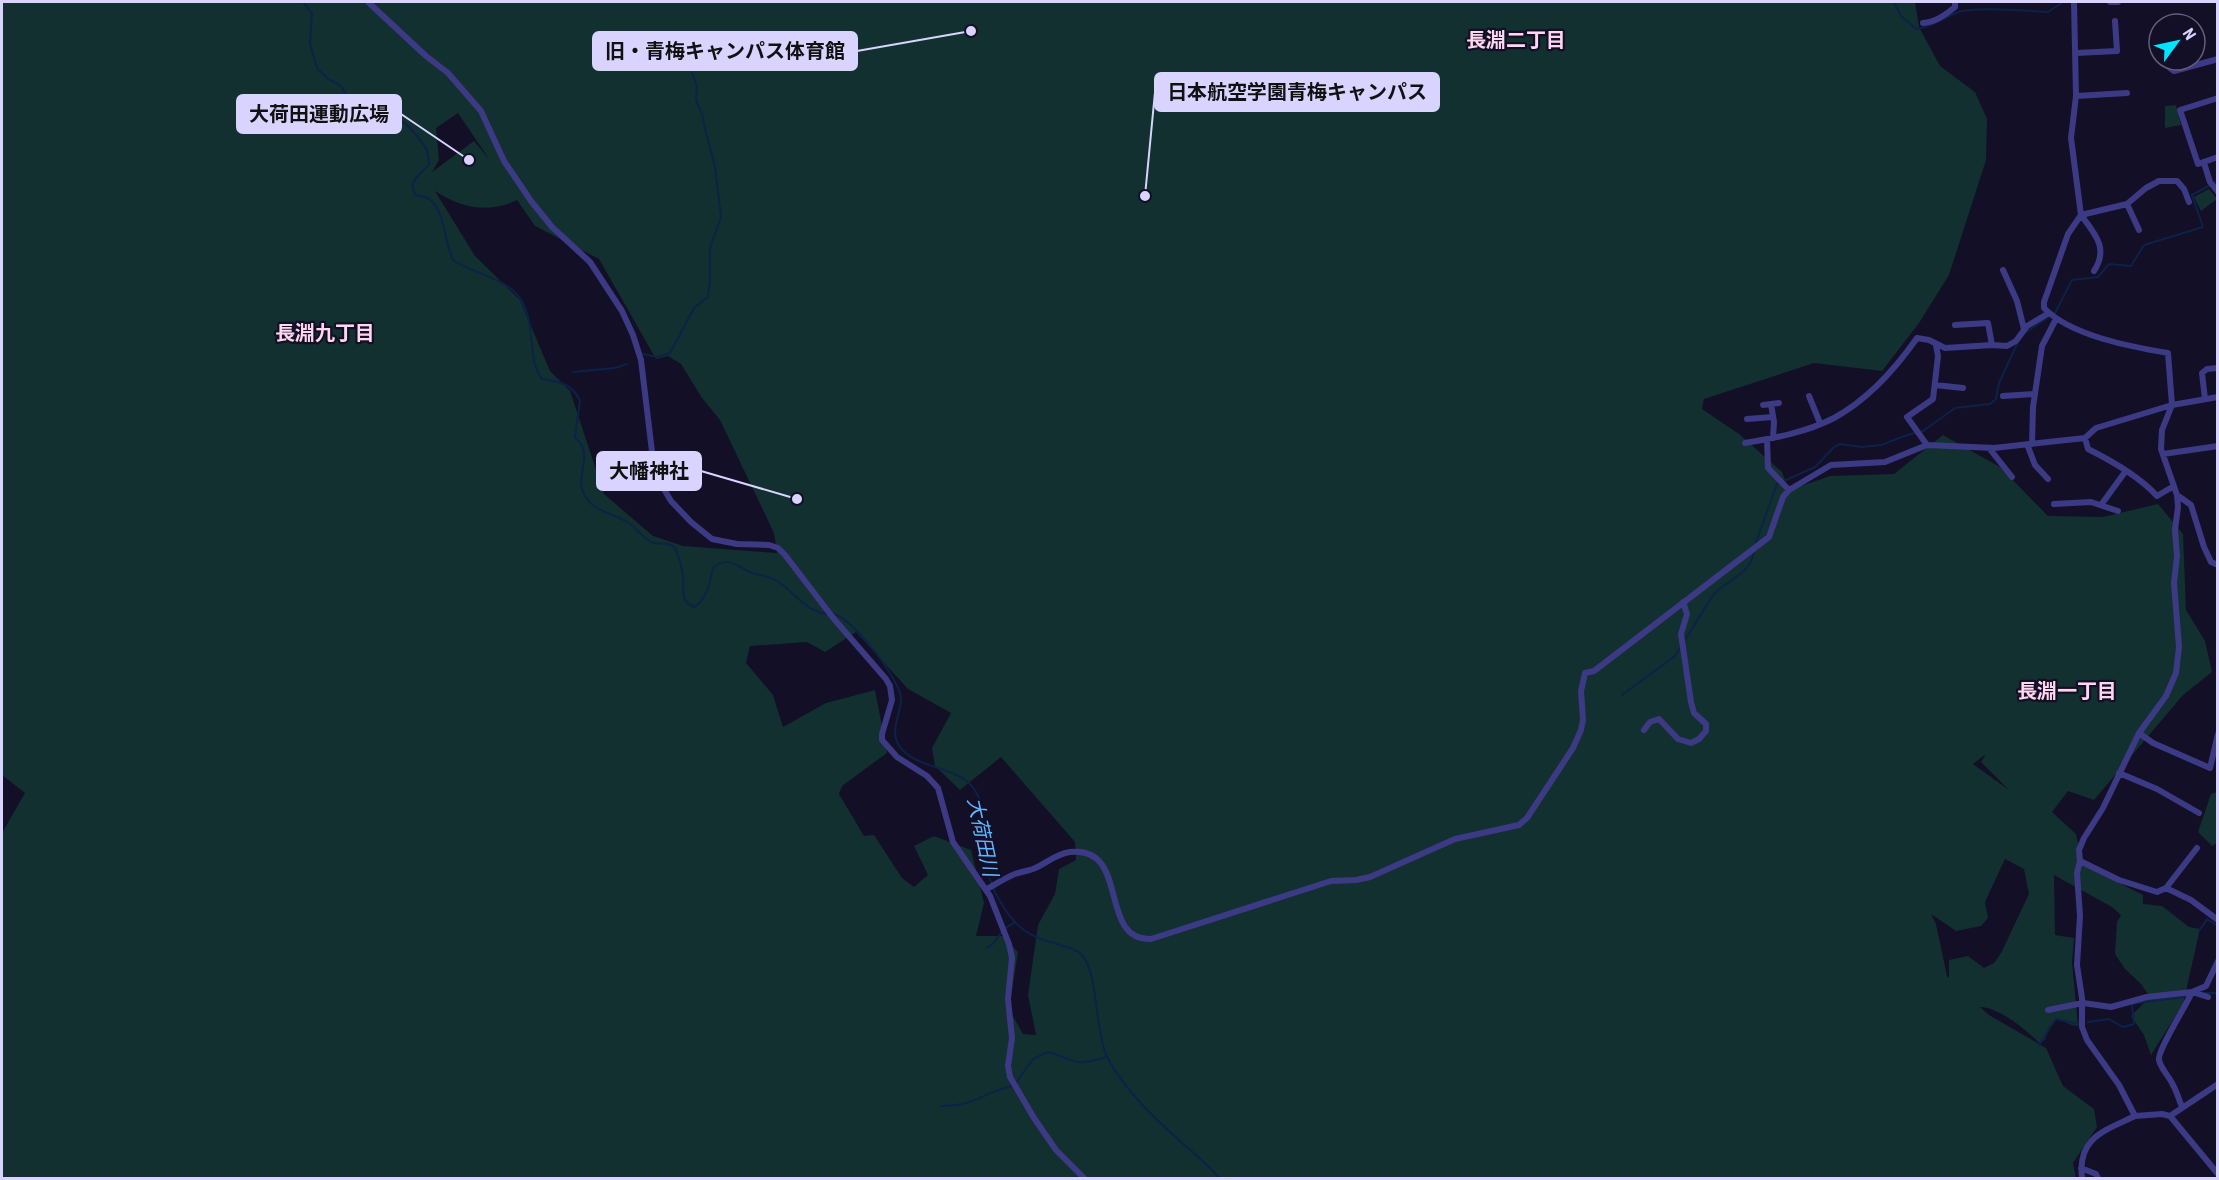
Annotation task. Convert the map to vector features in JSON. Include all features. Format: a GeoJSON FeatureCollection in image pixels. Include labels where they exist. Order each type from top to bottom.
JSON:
{"type":"FeatureCollection","features":[{"type":"Feature","properties":{"kind":"street"},"geometry":{"type":"LineString","coordinates":[[368,2],[426,56],[448,73],[481,111],[504,161],[531,201],[552,227],[590,262],[622,311],[633,335],[640,360],[653,460],[658,479],[671,501],[691,522],[712,539],[724,543],[769,545],[778,548],[890,686],[891,705],[882,740],[897,757],[927,776],[938,788],[952,842],[987,889],[1003,923],[1012,958],[1008,1006],[1012,1026],[1012,1049],[1008,1071],[1034,1118],[1056,1150],[1084,1179]]}},
{"type":"Feature","properties":{"kind":"street"},"geometry":{"type":"LineString","coordinates":[[1923,22],[1931,22],[1942,17],[1955,7],[1955,2]]}},
{"type":"Feature","properties":{"kind":"street"},"geometry":{"type":"LineString","coordinates":[[2074,2],[2076,96],[2071,138],[2081,215],[2099,240],[2101,261],[2094,271]]}},
{"type":"Feature","properties":{"kind":"street"},"geometry":{"type":"LineString","coordinates":[[2110,2],[2118,2]]}},
{"type":"Feature","properties":{"kind":"street"},"geometry":{"type":"LineString","coordinates":[[2076,53],[2117,51],[2115,21]]}},
{"type":"Feature","properties":{"kind":"street"},"geometry":{"type":"LineString","coordinates":[[2076,96],[2127,93]]}},
{"type":"Feature","properties":{"kind":"street"},"geometry":{"type":"LineString","coordinates":[[2217,98],[2180,110],[2198,164],[2217,157]]}},
{"type":"Feature","properties":{"kind":"street"},"geometry":{"type":"LineString","coordinates":[[2204,163],[2213,187]]}},
{"type":"Feature","properties":{"kind":"street"},"geometry":{"type":"LineString","coordinates":[[2134,1116],[2119,1085],[2084,1034],[2083,1003],[2077,965],[2080,916],[2077,873],[2080,861],[2079,850],[2084,837],[2103,808],[2139,733],[2166,696],[2178,664],[2174,583],[2178,507],[2177,495],[2163,454],[2160,437],[2172,405],[2168,353],[2117,344],[2062,323],[2044,308],[2044,302],[2068,234],[2081,215],[2127,204],[2146,188],[2159,181],[2177,181],[2184,189],[2189,202]]}},
{"type":"Feature","properties":{"kind":"street"},"geometry":{"type":"LineString","coordinates":[[2127,204],[2139,230]]}},
{"type":"Feature","properties":{"kind":"street"},"geometry":{"type":"LineString","coordinates":[[2003,270],[2017,301],[2024,329]]}},
{"type":"Feature","properties":{"kind":"street"},"geometry":{"type":"LineString","coordinates":[[1745,443],[1770,439],[1835,417],[1873,389],[1908,352],[1917,338],[1929,340],[1945,348],[2007,346],[2016,341],[2024,329],[2049,313]]}},
{"type":"Feature","properties":{"kind":"street"},"geometry":{"type":"LineString","coordinates":[[2049,479],[2035,465],[2030,444],[2034,394],[2042,346],[2056,318]]}},
{"type":"Feature","properties":{"kind":"street"},"geometry":{"type":"LineString","coordinates":[[1955,325],[1988,323],[1992,345]]}},
{"type":"Feature","properties":{"kind":"street"},"geometry":{"type":"LineString","coordinates":[[1928,445],[1907,417],[1933,399],[1938,356],[1936,345]]}},
{"type":"Feature","properties":{"kind":"street"},"geometry":{"type":"LineString","coordinates":[[2205,399],[2203,372],[2217,368]]}},
{"type":"Feature","properties":{"kind":"street"},"geometry":{"type":"LineString","coordinates":[[1935,385],[1963,388]]}},
{"type":"Feature","properties":{"kind":"street"},"geometry":{"type":"LineString","coordinates":[[2003,396],[2034,394]]}},
{"type":"Feature","properties":{"kind":"street"},"geometry":{"type":"LineString","coordinates":[[1809,396],[1820,423]]}},
{"type":"Feature","properties":{"kind":"street"},"geometry":{"type":"LineString","coordinates":[[987,889],[1012,875],[1031,870],[1058,855],[1069,852],[1094,855],[1107,872],[1115,903],[1126,927],[1137,938],[1151,939],[1330,881],[1370,877],[1455,839],[1520,825],[1527,818],[1577,739],[1583,720],[1581,691],[1585,673],[1594,671],[1769,537],[1779,504],[1789,490],[1831,465],[1885,462],[1928,445],[1989,448],[2085,438],[2096,428],[2172,405],[2217,397]]}},
{"type":"Feature","properties":{"kind":"street"},"geometry":{"type":"LineString","coordinates":[[1763,405],[1779,403]]}},
{"type":"Feature","properties":{"kind":"street"},"geometry":{"type":"LineString","coordinates":[[1771,404],[1773,417],[1768,468],[1789,490]]}},
{"type":"Feature","properties":{"kind":"street"},"geometry":{"type":"LineString","coordinates":[[1747,419],[1773,417]]}},
{"type":"Feature","properties":{"kind":"street"},"geometry":{"type":"LineString","coordinates":[[2085,438],[2088,449],[2119,466],[2125,472],[2135,475],[2157,496],[2174,486]]}},
{"type":"Feature","properties":{"kind":"street"},"geometry":{"type":"LineString","coordinates":[[2163,454],[2217,446]]}},
{"type":"Feature","properties":{"kind":"street"},"geometry":{"type":"LineString","coordinates":[[1989,448],[2012,477]]}},
{"type":"Feature","properties":{"kind":"street"},"geometry":{"type":"LineString","coordinates":[[2101,506],[2125,472]]}},
{"type":"Feature","properties":{"kind":"street"},"geometry":{"type":"LineString","coordinates":[[2177,495],[2191,505],[2204,547],[2211,562],[2217,565]]}},
{"type":"Feature","properties":{"kind":"street"},"geometry":{"type":"LineString","coordinates":[[2054,504],[2091,502],[2118,511]]}},
{"type":"Feature","properties":{"kind":"street"},"geometry":{"type":"LineString","coordinates":[[1644,730],[1650,722],[1659,719],[1678,739],[1691,743],[1699,739],[1706,731],[1706,724],[1694,712],[1691,702],[1681,634],[1687,614],[1683,602]]}},
{"type":"Feature","properties":{"kind":"street"},"geometry":{"type":"LineString","coordinates":[[2139,733],[2152,743],[2210,768],[2217,734]]}},
{"type":"Feature","properties":{"kind":"street"},"geometry":{"type":"LineString","coordinates":[[2120,773],[2157,789],[2199,813]]}},
{"type":"Feature","properties":{"kind":"street"},"geometry":{"type":"LineString","coordinates":[[2080,861],[2119,880],[2157,892],[2166,888],[2197,848]]}},
{"type":"Feature","properties":{"kind":"street"},"geometry":{"type":"LineString","coordinates":[[2166,888],[2191,900],[2217,920]]}},
{"type":"Feature","properties":{"kind":"street"},"geometry":{"type":"LineString","coordinates":[[2182,1107],[2173,1083],[2158,1058],[2192,992],[2206,986],[2217,961]]}},
{"type":"Feature","properties":{"kind":"street"},"geometry":{"type":"LineString","coordinates":[[2048,1010],[2083,1003],[2111,1007],[2147,997],[2181,992],[2192,992],[2208,997]]}},
{"type":"Feature","properties":{"kind":"street"},"geometry":{"type":"LineString","coordinates":[[2170,1116],[2217,1084]]}},
{"type":"Feature","properties":{"kind":"street"},"geometry":{"type":"LineString","coordinates":[[2082,1179],[2080,1168],[2085,1148],[2098,1134],[2134,1116],[2162,1114],[2170,1116],[2217,1174]]}},
{"type":"Feature","properties":{"kind":"street"},"geometry":{"type":"LineString","coordinates":[[2080,1168],[2096,1174],[2098,1179]]}},
{"type":"Feature","properties":{"kind":"green space"},"geometry":{"type":"Polygon","coordinates":[[[2,2],[1915,2],[1919,27],[1940,66],[1975,92],[1987,119],[1986,160],[1949,275],[1919,323],[1882,371],[1814,363],[1704,399],[1702,409],[1739,434],[1782,472],[1789,490],[1830,476],[1894,474],[1943,435],[2000,467],[2048,516],[2103,517],[2158,504],[2183,534],[2186,610],[2205,641],[2212,672],[2183,695],[2094,800],[2068,791],[2052,812],[2076,834],[2083,865],[2143,895],[2143,904],[2162,906],[2189,927],[2200,929],[2183,1004],[2151,1055],[2144,1035],[2131,1016],[2150,997],[2115,954],[2117,922],[2121,915],[2112,907],[2054,875],[2055,935],[2074,938],[2072,962],[2078,1026],[2056,1019],[2049,1027],[2045,1040],[2039,1043],[2003,1015],[1980,1007],[1989,1015],[2046,1048],[2063,1086],[2094,1109],[2097,1127],[2073,1163],[2076,1178],[2,1178],[2,833],[25,793],[2,775],[2,2]],[[458,113],[436,128],[439,160],[432,172],[474,141],[489,159],[458,113]],[[435,191],[475,256],[520,300],[550,371],[570,391],[604,494],[653,536],[683,546],[777,553],[774,533],[720,420],[702,398],[681,364],[668,356],[656,359],[599,259],[535,226],[517,200],[496,207],[475,207],[455,202],[435,191]],[[856,632],[825,652],[807,642],[750,646],[746,663],[773,695],[783,727],[826,703],[875,690],[887,753],[842,786],[839,794],[864,836],[874,835],[902,878],[914,887],[928,875],[914,846],[934,836],[971,850],[984,903],[976,936],[1002,936],[1018,952],[1009,1009],[1023,1034],[1036,1035],[1028,995],[1038,925],[1055,894],[1059,869],[1076,860],[1075,842],[1001,757],[960,790],[935,766],[932,748],[951,713],[908,689],[856,632]],[[1986,754],[1973,764],[2009,790],[1981,762],[1986,754]],[[2005,859],[1985,902],[1988,918],[1981,926],[1956,931],[1931,914],[1936,924],[1949,978],[1949,960],[1968,956],[1984,968],[1994,963],[2029,894],[2024,869],[2005,859]]]}},
{"type":"Feature","properties":{"kind":"green space"},"geometry":{"type":"Polygon","coordinates":[[[2176,105],[2181,125],[2165,128],[2165,106],[2176,105]]]}},
{"type":"Feature","properties":{"kind":"green space"},"geometry":{"type":"Polygon","coordinates":[[[2209,189],[2217,199],[2201,211],[2194,197],[2209,189]]]}},
{"type":"Feature","properties":{"kind":"green space"},"geometry":{"type":"Polygon","coordinates":[[[2217,792],[2217,843],[2212,846],[2198,832],[2211,794],[2217,792]]]}},
{"type":"Feature","properties":{"kind":"waterway","name":"大荷田川"},"geometry":{"type":"LineString","coordinates":[[303,2],[312,14],[310,44],[317,68],[327,78],[341,86],[347,97],[353,100],[369,97],[379,100],[386,112],[406,124],[419,138],[427,150],[429,164],[416,178],[413,190],[416,195],[425,197],[437,207],[454,261],[495,279],[515,293],[523,303],[528,316],[536,368],[542,379],[569,387],[577,395],[580,401],[575,437],[582,445],[584,453],[581,484],[585,497],[595,507],[629,523],[651,542],[667,544],[675,548],[682,570],[685,599],[690,605],[695,607],[702,599],[713,568],[718,564],[729,562],[755,574],[774,579],[812,609],[827,614]]}},
{"type":"Feature","properties":{"kind":"waterway"},"geometry":{"type":"LineString","coordinates":[[1894,2],[1901,16],[1916,29],[1967,10],[2002,9],[2048,12],[2063,2]]}},
{"type":"Feature","properties":{"kind":"waterway"},"geometry":{"type":"LineString","coordinates":[[643,354],[657,357],[670,353],[694,308],[708,297],[710,248],[721,217],[715,167],[703,117],[696,100],[697,86],[692,73]]}},
{"type":"Feature","properties":{"kind":"waterway"},"geometry":{"type":"LineString","coordinates":[[2026,332],[2055,313],[2072,280],[2098,277],[2109,264],[2131,266],[2144,245],[2203,227],[2192,195],[2218,181]]}},
{"type":"Feature","properties":{"kind":"waterway"},"geometry":{"type":"LineString","coordinates":[[1755,545],[1777,484],[1815,467],[1834,447],[1840,444],[1862,447],[1881,445],[1923,431],[1955,408],[1990,404],[1996,399],[1999,383],[2017,344]]}},
{"type":"Feature","properties":{"kind":"waterway"},"geometry":{"type":"LineString","coordinates":[[573,372],[615,368],[627,364]]}},
{"type":"Feature","properties":{"kind":"waterway"},"geometry":{"type":"LineString","coordinates":[[1684,641],[1712,597],[1743,572],[1752,559],[1754,551]]}},
{"type":"Feature","properties":{"kind":"waterway","name":"大荷田川"},"geometry":{"type":"LineString","coordinates":[[833,614],[841,617],[862,636],[893,678],[901,699],[895,733],[898,744],[905,753],[925,764],[957,775],[974,789],[981,803],[984,851],[988,872],[994,891],[1012,919],[1031,935],[1070,948],[1082,955],[1091,975],[1100,1034],[1108,1059],[1115,1071],[1150,1113],[1219,1178]]}},
{"type":"Feature","properties":{"kind":"waterway"},"geometry":{"type":"LineString","coordinates":[[1622,695],[1675,656],[1681,646]]}},
{"type":"Feature","properties":{"kind":"waterway"},"geometry":{"type":"LineString","coordinates":[[2199,931],[2207,919],[2218,926]]}},
{"type":"Feature","properties":{"kind":"waterway"},"geometry":{"type":"LineString","coordinates":[[987,948],[995,942],[1004,929],[1014,923]]}},
{"type":"Feature","properties":{"kind":"waterway"},"geometry":{"type":"LineString","coordinates":[[2204,993],[2218,993]]}},
{"type":"Feature","properties":{"kind":"waterway"},"geometry":{"type":"LineString","coordinates":[[2088,1022],[2109,1019],[2123,1027],[2134,1024],[2132,1004],[2189,996]]}},
{"type":"Feature","properties":{"kind":"waterway"},"geometry":{"type":"LineString","coordinates":[[2039,1045],[2056,1019],[2078,1024]]}},
{"type":"Feature","properties":{"kind":"waterway"},"geometry":{"type":"LineString","coordinates":[[1016,1083],[1033,1059],[1048,1052],[1081,1062],[1106,1057]]}},
{"type":"Feature","properties":{"kind":"waterway"},"geometry":{"type":"LineString","coordinates":[[941,1106],[970,1102],[1012,1086]]}},
{"type":"Feature","properties":{"kind":"place","name":"旧・青梅キャンパス体育館"},"geometry":{"type":"Point","coordinates":[971,31]}},
{"type":"Feature","properties":{"kind":"place","name":"大荷田運動広場"},"geometry":{"type":"Point","coordinates":[469,160]}},
{"type":"Feature","properties":{"kind":"place","name":"日本航空学園青梅キャンパス"},"geometry":{"type":"Point","coordinates":[1145,196]}},
{"type":"Feature","properties":{"kind":"place","name":"大幡神社"},"geometry":{"type":"Point","coordinates":[797,499]}},
{"type":"Feature","properties":{"kind":"district","name":"長淵二丁目"},"geometry":{"type":"Point","coordinates":[1516,40]}},
{"type":"Feature","properties":{"kind":"district","name":"長淵九丁目"},"geometry":{"type":"Point","coordinates":[325,333]}},
{"type":"Feature","properties":{"kind":"district","name":"長淵一丁目"},"geometry":{"type":"Point","coordinates":[2067,691]}}]}
